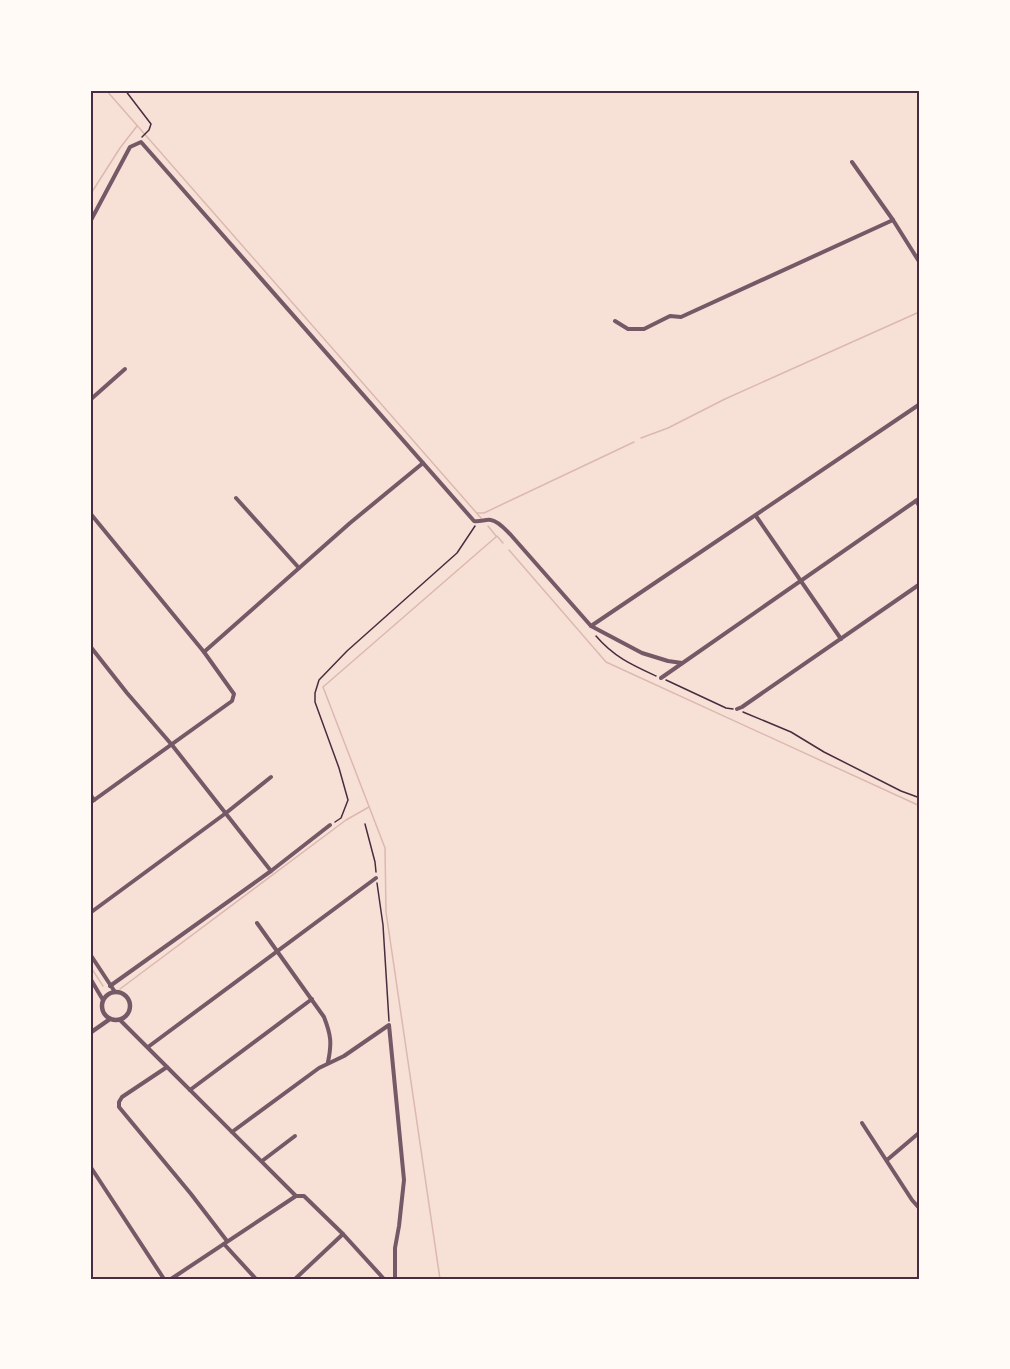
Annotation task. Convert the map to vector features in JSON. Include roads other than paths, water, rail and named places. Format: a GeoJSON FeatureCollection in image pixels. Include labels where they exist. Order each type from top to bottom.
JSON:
{"type":"FeatureCollection","features":[{"type":"Feature","properties":{"kind":"street"},"geometry":{"type":"LineString","coordinates":[[90,222],[130,147],[141,142],[469,516],[477,522],[490,520],[499,524],[591,626],[642,653],[682,663]]}},
{"type":"Feature","properties":{"kind":"street"},"geometry":{"type":"LineString","coordinates":[[852,162],[920,263]]}},
{"type":"Feature","properties":{"kind":"street"},"geometry":{"type":"LineString","coordinates":[[615,321],[628,329],[644,329],[670,316],[681,317],[893,220]]}},
{"type":"Feature","properties":{"kind":"street"},"geometry":{"type":"LineString","coordinates":[[920,304],[920,309]]}},
{"type":"Feature","properties":{"kind":"street"},"geometry":{"type":"LineString","coordinates":[[90,400],[125,369]]}},
{"type":"Feature","properties":{"kind":"street"},"geometry":{"type":"LineString","coordinates":[[591,626],[920,404]]}},
{"type":"Feature","properties":{"kind":"street"},"geometry":{"type":"LineString","coordinates":[[204,652],[298,568],[423,463]]}},
{"type":"Feature","properties":{"kind":"street"},"geometry":{"type":"LineString","coordinates":[[236,498],[298,568]]}},
{"type":"Feature","properties":{"kind":"street"},"geometry":{"type":"LineString","coordinates":[[661,678],[918,499],[920,507]]}},
{"type":"Feature","properties":{"kind":"street"},"geometry":{"type":"LineString","coordinates":[[90,513],[204,652],[234,694],[232,701],[92,801],[90,794]]}},
{"type":"Feature","properties":{"kind":"street"},"geometry":{"type":"LineString","coordinates":[[756,516],[841,639]]}},
{"type":"Feature","properties":{"kind":"street"},"geometry":{"type":"LineString","coordinates":[[736,709],[920,584]]}},
{"type":"Feature","properties":{"kind":"street"},"geometry":{"type":"LineString","coordinates":[[91,649],[172,745],[271,871]]}},
{"type":"Feature","properties":{"kind":"street"},"geometry":{"type":"LineString","coordinates":[[90,913],[272,777]]}},
{"type":"Feature","properties":{"kind":"street"},"geometry":{"type":"LineString","coordinates":[[110,986],[271,871],[330,825]]}},
{"type":"Feature","properties":{"kind":"street"},"geometry":{"type":"LineString","coordinates":[[147,1047],[376,878]]}},
{"type":"Feature","properties":{"kind":"street"},"geometry":{"type":"LineString","coordinates":[[257,924],[324,1017],[332,1044],[328,1063]]}},
{"type":"Feature","properties":{"kind":"street"},"geometry":{"type":"LineString","coordinates":[[90,954],[115,992]]}},
{"type":"Feature","properties":{"kind":"street"},"geometry":{"type":"LineString","coordinates":[[90,978],[103,1000]]}},
{"type":"Feature","properties":{"kind":"street"},"geometry":{"type":"LineString","coordinates":[[115,992],[126,996],[130,1006],[129,1012],[120,1020],[110,1019],[104,1015],[101,1008],[103,1000],[110,993],[115,992]]}},
{"type":"Feature","properties":{"kind":"street"},"geometry":{"type":"LineString","coordinates":[[190,1090],[312,999]]}},
{"type":"Feature","properties":{"kind":"street"},"geometry":{"type":"LineString","coordinates":[[90,1033],[110,1019]]}},
{"type":"Feature","properties":{"kind":"street"},"geometry":{"type":"LineString","coordinates":[[120,1020],[297,1196]]}},
{"type":"Feature","properties":{"kind":"street"},"geometry":{"type":"LineString","coordinates":[[232,1132],[328,1063],[344,1056],[389,1025],[404,1180],[395,1248],[395,1279]]}},
{"type":"Feature","properties":{"kind":"street"},"geometry":{"type":"LineString","coordinates":[[167,1066],[122,1097],[119,1107],[191,1194],[225,1243],[256,1279]]}},
{"type":"Feature","properties":{"kind":"street"},"geometry":{"type":"LineString","coordinates":[[862,1123],[920,1209]]}},
{"type":"Feature","properties":{"kind":"street"},"geometry":{"type":"LineString","coordinates":[[887,1160],[920,1132]]}},
{"type":"Feature","properties":{"kind":"street"},"geometry":{"type":"LineString","coordinates":[[262,1161],[295,1136]]}},
{"type":"Feature","properties":{"kind":"street"},"geometry":{"type":"LineString","coordinates":[[90,1166],[164,1279]]}},
{"type":"Feature","properties":{"kind":"street"},"geometry":{"type":"LineString","coordinates":[[171,1279],[297,1196],[304,1196],[344,1234],[384,1279]]}},
{"type":"Feature","properties":{"kind":"street"},"geometry":{"type":"LineString","coordinates":[[295,1279],[344,1234]]}},
{"type":"Feature","properties":{"kind":"waterway"},"geometry":{"type":"LineString","coordinates":[[106,90],[481,518]]}},
{"type":"Feature","properties":{"kind":"waterway"},"geometry":{"type":"LineString","coordinates":[[90,195],[137,126]]}},
{"type":"Feature","properties":{"kind":"waterway"},"geometry":{"type":"LineString","coordinates":[[641,438],[668,428],[725,399],[917,313]]}},
{"type":"Feature","properties":{"kind":"waterway"},"geometry":{"type":"LineString","coordinates":[[477,513],[484,513],[634,442]]}},
{"type":"Feature","properties":{"kind":"waterway"},"geometry":{"type":"LineString","coordinates":[[488,526],[496,536]]}},
{"type":"Feature","properties":{"kind":"waterway"},"geometry":{"type":"LineString","coordinates":[[440,1279],[386,912],[385,848],[323,687],[497,536],[503,543]]}},
{"type":"Feature","properties":{"kind":"waterway"},"geometry":{"type":"LineString","coordinates":[[509,550],[606,662],[920,806]]}},
{"type":"Feature","properties":{"kind":"waterway"},"geometry":{"type":"LineString","coordinates":[[120,989],[346,820],[369,807]]}},
{"type":"Feature","properties":{"kind":"waterway"},"geometry":{"type":"LineString","coordinates":[[90,966],[103,986]]}}]}
